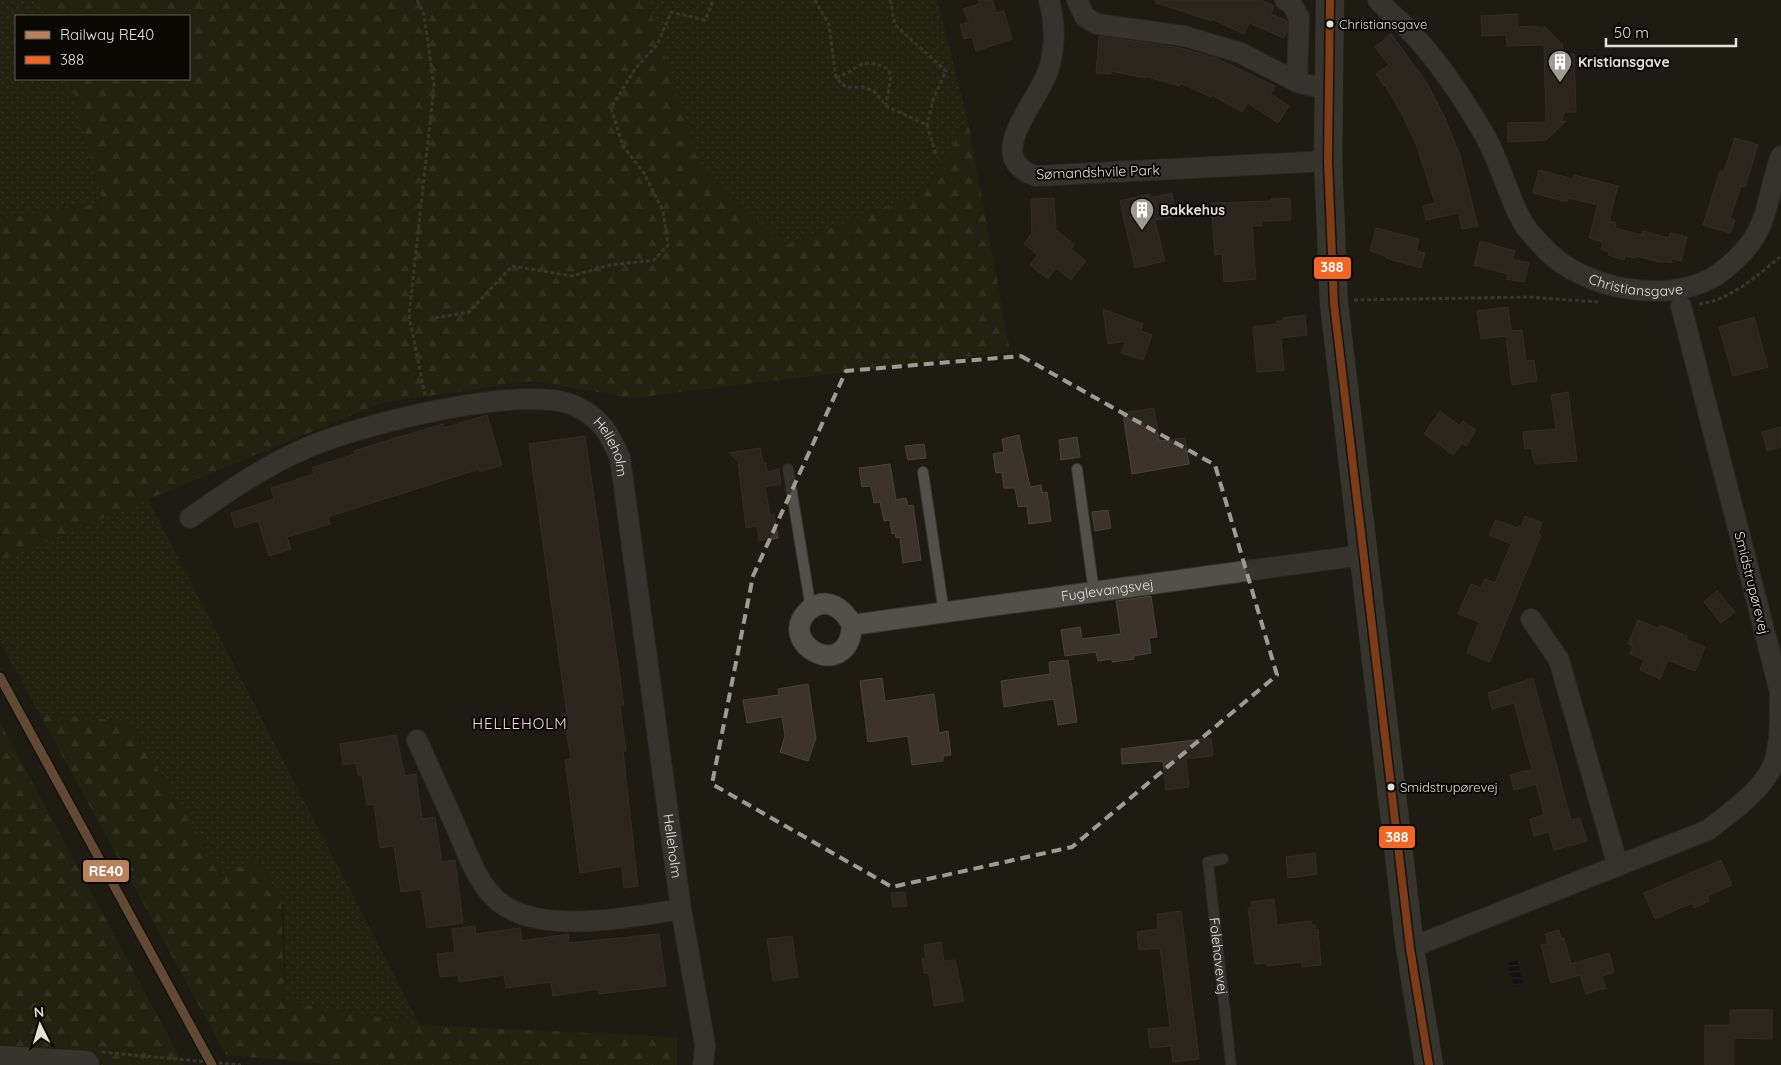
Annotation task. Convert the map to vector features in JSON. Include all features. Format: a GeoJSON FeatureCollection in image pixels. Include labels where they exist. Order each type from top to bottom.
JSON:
{"type":"FeatureCollection","features":[{"type":"Feature","properties":{"kind":"main road"},"geometry":{"type":"LineString","coordinates":[[1330,0],[1328,161],[1334,301],[1410,948],[1429,1065]]}},
{"type":"Feature","properties":{"kind":"main road"},"geometry":{"type":"LineString","coordinates":[[0,1060],[88,1058]]}},
{"type":"Feature","properties":{"kind":"street","name":"Sømandshvile Park"},"geometry":{"type":"LineString","coordinates":[[1049,0],[1053,17],[1055,44],[1049,70],[1013,140],[1012,156],[1017,166],[1024,172],[1036,176],[1328,161]]}},
{"type":"Feature","properties":{"kind":"street"},"geometry":{"type":"LineString","coordinates":[[1077,0],[1085,17],[1097,24],[1184,36],[1240,53],[1297,82],[1329,90]]}},
{"type":"Feature","properties":{"kind":"street"},"geometry":{"type":"LineString","coordinates":[[1285,0],[1291,3],[1299,17],[1297,82]]}},
{"type":"Feature","properties":{"kind":"street","name":"Christiansgave"},"geometry":{"type":"LineString","coordinates":[[1378,0],[1411,32],[1458,91],[1486,139],[1522,221],[1546,250],[1568,267],[1598,282],[1620,288],[1650,291],[1684,288],[1711,279],[1735,261],[1752,241],[1765,214],[1781,156]]}},
{"type":"Feature","properties":{"kind":"street","name":"Smidstrupørevej"},"geometry":{"type":"LineString","coordinates":[[1410,948],[1708,830],[1748,799],[1772,766],[1780,729],[1780,692],[1681,306]]}},
{"type":"Feature","properties":{"kind":"street","name":"Helleholm"},"geometry":{"type":"LineString","coordinates":[[190,518],[252,475],[305,448],[363,428],[428,411],[513,400],[551,400],[576,406],[596,418],[609,433],[620,458],[681,909],[705,1045],[703,1065]]}},
{"type":"Feature","properties":{"kind":"street","name":"Fuglevangsvej"},"geometry":{"type":"LineString","coordinates":[[852,625],[1363,555]]}},
{"type":"Feature","properties":{"kind":"street"},"geometry":{"type":"LineString","coordinates":[[825,604],[836,606],[846,612],[852,625],[851,637],[847,645],[838,653],[827,656],[816,654],[807,648],[801,634],[803,617],[811,609],[825,604]]}},
{"type":"Feature","properties":{"kind":"street"},"geometry":{"type":"LineString","coordinates":[[1531,618],[1559,660],[1618,866]]}},
{"type":"Feature","properties":{"kind":"street"},"geometry":{"type":"LineString","coordinates":[[417,740],[481,881],[499,902],[525,915],[556,920],[606,920],[681,909]]}},
{"type":"Feature","properties":{"kind":"lane"},"geometry":{"type":"LineString","coordinates":[[788,469],[811,609]]}},
{"type":"Feature","properties":{"kind":"lane"},"geometry":{"type":"LineString","coordinates":[[1077,469],[1094,592]]}},
{"type":"Feature","properties":{"kind":"lane"},"geometry":{"type":"LineString","coordinates":[[922,472],[944,613]]}},
{"type":"Feature","properties":{"kind":"lane","name":"Folehavevej"},"geometry":{"type":"LineString","coordinates":[[1223,859],[1208,862],[1231,1065]]}},
{"type":"Feature","properties":{"kind":"path"},"geometry":{"type":"LineString","coordinates":[[417,0],[424,15],[434,86],[409,316],[428,411]]}},
{"type":"Feature","properties":{"kind":"path"},"geometry":{"type":"LineString","coordinates":[[434,318],[469,312],[512,266],[572,276],[610,265],[654,260],[668,245],[663,211],[644,173],[623,146],[611,108],[635,69],[657,46],[671,12],[705,20],[712,4],[710,0]]}},
{"type":"Feature","properties":{"kind":"path"},"geometry":{"type":"LineString","coordinates":[[815,0],[829,25],[836,78],[846,87],[874,91],[886,106],[927,125]]}},
{"type":"Feature","properties":{"kind":"path"},"geometry":{"type":"LineString","coordinates":[[890,0],[895,25],[946,72],[934,100],[927,125],[936,155]]}},
{"type":"Feature","properties":{"kind":"path"},"geometry":{"type":"LineString","coordinates":[[836,78],[848,74],[858,64],[866,62],[876,63],[888,69],[890,86],[886,106]]}},
{"type":"Feature","properties":{"kind":"path"},"geometry":{"type":"LineString","coordinates":[[1334,301],[1386,298],[1529,296],[1602,302]]}},
{"type":"Feature","properties":{"kind":"path"},"geometry":{"type":"LineString","coordinates":[[88,1058],[241,1065]]}},
{"type":"Feature","properties":{"kind":"highlighted area"},"geometry":{"type":"Polygon","coordinates":[[[1021,356],[1215,465],[1277,675],[1072,847],[892,887],[712,784],[753,576],[846,371],[1021,356]]]}},
{"type":"Feature","properties":{"kind":"green space"},"geometry":{"type":"Polygon","coordinates":[[[0,0],[32,0],[52,12],[53,15],[15,15],[15,80],[70,80],[103,203],[0,219],[0,0]]]}},
{"type":"Feature","properties":{"kind":"green space"},"geometry":{"type":"Polygon","coordinates":[[[32,0],[647,0],[701,170],[787,245],[923,192],[968,121],[1010,352],[633,398],[532,381],[381,403],[0,561],[0,219],[103,203],[70,80],[190,80],[190,15],[53,15],[52,12],[32,0]]]}},
{"type":"Feature","properties":{"kind":"green space"},"geometry":{"type":"Polygon","coordinates":[[[647,0],[937,0],[968,121],[923,192],[787,245],[701,170],[647,0]]]}},
{"type":"Feature","properties":{"kind":"green space"},"geometry":{"type":"Polygon","coordinates":[[[148,499],[420,1025],[285,1001],[284,907],[259,859],[223,874],[127,721],[39,713],[0,642],[0,561],[148,499]]]}},
{"type":"Feature","properties":{"kind":"green space"},"geometry":{"type":"Polygon","coordinates":[[[39,713],[127,721],[223,874],[258,859],[281,901],[285,1001],[420,1025],[677,1037],[677,1065],[336,1065],[226,1055],[39,713]]]}},
{"type":"Feature","properties":{"kind":"green space"},"geometry":{"type":"Polygon","coordinates":[[[0,722],[184,1065],[0,1065],[0,722]]]}},
{"type":"Feature","properties":{"kind":"shaded area"},"geometry":{"type":"Polygon","coordinates":[[[1517,960],[1523,983],[1514,986],[1508,963],[1517,960]]]}},
{"type":"Feature","properties":{"kind":"building"},"geometry":{"type":"Polygon","coordinates":[[[978,0],[992,0],[996,13],[1004,11],[1012,39],[976,51],[972,37],[964,39],[960,25],[969,22],[963,9],[979,4],[978,0]]]}},
{"type":"Feature","properties":{"kind":"building"},"geometry":{"type":"Polygon","coordinates":[[[1156,0],[1261,0],[1274,6],[1271,14],[1287,21],[1287,31],[1284,38],[1249,23],[1244,34],[1212,19],[1212,21],[1156,3],[1156,0]]]}},
{"type":"Feature","properties":{"kind":"building","name":"Kristiansgave"},"geometry":{"type":"Polygon","coordinates":[[[1518,14],[1518,27],[1534,26],[1544,29],[1544,26],[1562,44],[1563,54],[1574,54],[1576,112],[1564,112],[1562,122],[1566,121],[1546,140],[1508,142],[1508,123],[1546,122],[1544,45],[1507,46],[1506,35],[1482,36],[1481,16],[1518,14]]]}},
{"type":"Feature","properties":{"kind":"building"},"geometry":{"type":"Polygon","coordinates":[[[1391,34],[1427,83],[1445,118],[1460,156],[1478,226],[1462,229],[1459,213],[1426,220],[1423,206],[1435,203],[1418,149],[1403,116],[1385,85],[1376,74],[1389,65],[1375,47],[1391,34]]]}},
{"type":"Feature","properties":{"kind":"building"},"geometry":{"type":"Polygon","coordinates":[[[1099,36],[1181,48],[1218,59],[1275,86],[1271,94],[1289,106],[1278,123],[1248,103],[1242,112],[1212,95],[1211,97],[1180,83],[1179,86],[1145,76],[1145,78],[1111,71],[1111,74],[1096,73],[1099,36]]]}},
{"type":"Feature","properties":{"kind":"building"},"geometry":{"type":"Polygon","coordinates":[[[1735,138],[1758,145],[1745,187],[1741,186],[1730,218],[1735,220],[1730,233],[1703,225],[1720,171],[1724,172],[1735,138]]]}},
{"type":"Feature","properties":{"kind":"building"},"geometry":{"type":"Polygon","coordinates":[[[1539,170],[1573,179],[1574,175],[1618,186],[1609,221],[1616,223],[1615,228],[1642,235],[1643,231],[1669,238],[1670,233],[1687,237],[1681,261],[1672,259],[1671,263],[1663,261],[1663,263],[1636,256],[1635,258],[1625,256],[1624,260],[1608,255],[1609,252],[1601,249],[1603,242],[1589,238],[1598,205],[1568,198],[1567,202],[1533,193],[1539,170]]]}},
{"type":"Feature","properties":{"kind":"building","name":"Bakkehus"},"geometry":{"type":"Polygon","coordinates":[[[1172,193],[1177,216],[1155,220],[1165,261],[1135,268],[1120,201],[1149,194],[1150,198],[1172,193]]]}},
{"type":"Feature","properties":{"kind":"building"},"geometry":{"type":"Polygon","coordinates":[[[1054,198],[1056,230],[1074,244],[1071,249],[1086,261],[1071,280],[1056,268],[1048,279],[1030,265],[1038,255],[1024,244],[1032,233],[1031,199],[1054,198]]]}},
{"type":"Feature","properties":{"kind":"building"},"geometry":{"type":"Polygon","coordinates":[[[1290,198],[1291,220],[1262,221],[1262,226],[1252,226],[1256,279],[1224,282],[1222,254],[1215,255],[1211,203],[1271,201],[1271,199],[1290,198]]]}},
{"type":"Feature","properties":{"kind":"building"},"geometry":{"type":"Polygon","coordinates":[[[1376,228],[1419,239],[1416,251],[1425,253],[1421,268],[1386,258],[1386,256],[1370,251],[1376,228]]]}},
{"type":"Feature","properties":{"kind":"building"},"geometry":{"type":"Polygon","coordinates":[[[1480,241],[1515,251],[1512,259],[1529,263],[1524,282],[1506,279],[1508,274],[1474,265],[1480,241]]]}},
{"type":"Feature","properties":{"kind":"building"},"geometry":{"type":"Polygon","coordinates":[[[1508,307],[1511,331],[1522,330],[1526,361],[1534,360],[1537,381],[1512,385],[1506,336],[1481,339],[1477,311],[1508,307]]]}},
{"type":"Feature","properties":{"kind":"building"},"geometry":{"type":"Polygon","coordinates":[[[1103,309],[1143,324],[1141,331],[1152,335],[1143,360],[1121,353],[1126,341],[1108,344],[1103,309]]]}},
{"type":"Feature","properties":{"kind":"building"},"geometry":{"type":"Polygon","coordinates":[[[1305,315],[1307,335],[1281,338],[1284,370],[1257,372],[1253,327],[1277,324],[1277,321],[1283,321],[1283,318],[1305,315]]]}},
{"type":"Feature","properties":{"kind":"building"},"geometry":{"type":"Polygon","coordinates":[[[1754,317],[1768,367],[1733,376],[1719,327],[1754,317]]]}},
{"type":"Feature","properties":{"kind":"building"},"geometry":{"type":"Polygon","coordinates":[[[1568,392],[1577,461],[1535,464],[1531,448],[1525,449],[1523,432],[1556,429],[1551,395],[1568,392]]]}},
{"type":"Feature","properties":{"kind":"building"},"geometry":{"type":"Polygon","coordinates":[[[1154,408],[1159,441],[1185,438],[1189,464],[1132,474],[1123,413],[1154,408]]]}},
{"type":"Feature","properties":{"kind":"building"},"geometry":{"type":"Polygon","coordinates":[[[1440,411],[1460,426],[1463,421],[1476,430],[1466,446],[1462,443],[1453,455],[1424,434],[1440,411]]]}},
{"type":"Feature","properties":{"kind":"building"},"geometry":{"type":"Polygon","coordinates":[[[487,415],[502,465],[480,472],[479,469],[328,517],[330,524],[287,537],[291,549],[269,556],[258,521],[235,528],[231,513],[274,499],[271,488],[314,474],[312,468],[355,454],[354,451],[399,437],[443,424],[444,428],[487,415]]]}},
{"type":"Feature","properties":{"kind":"building"},"geometry":{"type":"Polygon","coordinates":[[[1781,427],[1781,447],[1767,451],[1762,432],[1781,427]]]}},
{"type":"Feature","properties":{"kind":"building"},"geometry":{"type":"Polygon","coordinates":[[[1019,435],[1030,487],[1041,485],[1042,493],[1047,492],[1051,521],[1029,524],[1027,506],[1018,507],[1015,488],[1004,488],[1002,472],[996,473],[993,454],[1004,452],[1002,439],[1019,435]]]}},
{"type":"Feature","properties":{"kind":"building"},"geometry":{"type":"Polygon","coordinates":[[[585,436],[624,705],[620,706],[626,751],[623,751],[638,886],[624,888],[622,866],[580,873],[565,760],[571,759],[563,714],[567,714],[529,444],[585,436]]]}},
{"type":"Feature","properties":{"kind":"building"},"geometry":{"type":"Polygon","coordinates":[[[1077,437],[1080,457],[1061,460],[1059,440],[1077,437]]]}},
{"type":"Feature","properties":{"kind":"building"},"geometry":{"type":"Polygon","coordinates":[[[924,444],[926,458],[908,460],[905,446],[924,444]]]}},
{"type":"Feature","properties":{"kind":"building"},"geometry":{"type":"Polygon","coordinates":[[[760,448],[763,463],[766,463],[767,472],[779,469],[781,484],[765,487],[770,515],[774,514],[778,538],[759,541],[757,526],[746,528],[738,461],[729,453],[760,448]]]}},
{"type":"Feature","properties":{"kind":"building"},"geometry":{"type":"Polygon","coordinates":[[[890,464],[896,500],[906,498],[908,506],[913,505],[921,560],[903,563],[900,537],[896,538],[895,533],[892,534],[890,520],[884,521],[880,502],[874,503],[871,486],[862,487],[859,468],[890,464]]]}},
{"type":"Feature","properties":{"kind":"building"},"geometry":{"type":"Polygon","coordinates":[[[1108,510],[1111,528],[1095,531],[1092,512],[1108,510]]]}},
{"type":"Feature","properties":{"kind":"building"},"geometry":{"type":"Polygon","coordinates":[[[1525,516],[1542,523],[1538,534],[1541,535],[1490,662],[1467,653],[1479,622],[1458,614],[1471,584],[1481,588],[1485,579],[1495,583],[1511,544],[1489,535],[1496,520],[1517,528],[1518,526],[1521,527],[1525,516]]]}},
{"type":"Feature","properties":{"kind":"building"},"geometry":{"type":"Polygon","coordinates":[[[1717,591],[1735,612],[1721,623],[1704,602],[1717,591]]]}},
{"type":"Feature","properties":{"kind":"building"},"geometry":{"type":"Polygon","coordinates":[[[1151,596],[1157,637],[1149,638],[1151,653],[1134,656],[1134,659],[1112,662],[1112,659],[1098,661],[1096,652],[1065,656],[1061,630],[1080,627],[1082,639],[1121,634],[1116,601],[1151,596]]]}},
{"type":"Feature","properties":{"kind":"building"},"geometry":{"type":"Polygon","coordinates":[[[1638,620],[1658,628],[1660,625],[1687,636],[1686,639],[1705,647],[1695,671],[1668,660],[1660,679],[1640,670],[1644,660],[1630,654],[1633,646],[1628,644],[1638,620]]]}},
{"type":"Feature","properties":{"kind":"building"},"geometry":{"type":"Polygon","coordinates":[[[1068,660],[1077,722],[1058,725],[1054,699],[1004,707],[1001,681],[1050,674],[1049,662],[1068,660]]]}},
{"type":"Feature","properties":{"kind":"building"},"geometry":{"type":"Polygon","coordinates":[[[882,678],[885,701],[934,694],[939,733],[948,731],[951,755],[943,756],[943,761],[912,765],[908,736],[868,742],[860,681],[882,678]]]}},
{"type":"Feature","properties":{"kind":"building"},"geometry":{"type":"Polygon","coordinates":[[[1533,678],[1571,820],[1580,818],[1587,841],[1554,850],[1549,832],[1534,836],[1530,819],[1544,815],[1536,784],[1514,790],[1510,775],[1532,769],[1514,703],[1492,709],[1488,693],[1533,678]]]}},
{"type":"Feature","properties":{"kind":"building"},"geometry":{"type":"Polygon","coordinates":[[[808,684],[816,738],[808,761],[780,752],[785,736],[782,717],[747,723],[743,700],[779,695],[778,689],[808,684]]]}},
{"type":"Feature","properties":{"kind":"building"},"geometry":{"type":"Polygon","coordinates":[[[396,735],[405,776],[416,774],[422,819],[435,817],[442,862],[455,860],[463,923],[427,928],[421,889],[401,892],[394,846],[380,848],[374,804],[367,805],[362,775],[358,775],[356,763],[343,765],[340,744],[396,735]]]}},
{"type":"Feature","properties":{"kind":"building"},"geometry":{"type":"Polygon","coordinates":[[[1211,738],[1213,756],[1186,759],[1189,787],[1166,790],[1163,761],[1122,764],[1121,749],[1211,738]]]}},
{"type":"Feature","properties":{"kind":"building"},"geometry":{"type":"Polygon","coordinates":[[[1315,853],[1317,874],[1288,878],[1286,857],[1315,853]]]}},
{"type":"Feature","properties":{"kind":"building"},"geometry":{"type":"Polygon","coordinates":[[[1721,860],[1732,885],[1707,896],[1709,901],[1694,908],[1692,903],[1655,919],[1644,893],[1721,860]]]}},
{"type":"Feature","properties":{"kind":"building"},"geometry":{"type":"Polygon","coordinates":[[[905,892],[907,906],[893,907],[891,893],[905,892]]]}},
{"type":"Feature","properties":{"kind":"building"},"geometry":{"type":"Polygon","coordinates":[[[1274,899],[1277,925],[1311,921],[1312,926],[1315,925],[1315,930],[1318,929],[1321,965],[1302,967],[1302,962],[1268,966],[1265,963],[1255,964],[1248,908],[1251,908],[1251,902],[1274,899]]]}},
{"type":"Feature","properties":{"kind":"building"},"geometry":{"type":"Polygon","coordinates":[[[1181,911],[1199,1059],[1173,1062],[1171,1046],[1150,1048],[1148,1029],[1170,1027],[1160,948],[1139,950],[1137,932],[1158,929],[1157,914],[1181,911]]]}},
{"type":"Feature","properties":{"kind":"building"},"geometry":{"type":"Polygon","coordinates":[[[475,926],[476,934],[520,928],[522,941],[568,934],[569,943],[659,934],[666,986],[599,994],[598,989],[553,996],[551,982],[506,988],[504,975],[459,982],[458,975],[440,977],[437,954],[455,952],[452,929],[475,926]]]}},
{"type":"Feature","properties":{"kind":"building"},"geometry":{"type":"Polygon","coordinates":[[[1559,930],[1561,939],[1564,938],[1571,964],[1609,953],[1614,972],[1602,976],[1606,988],[1586,994],[1580,975],[1551,983],[1541,945],[1548,944],[1545,934],[1559,930]]]}},
{"type":"Feature","properties":{"kind":"building"},"geometry":{"type":"Polygon","coordinates":[[[792,936],[798,977],[773,981],[767,939],[792,936]]]}},
{"type":"Feature","properties":{"kind":"building"},"geometry":{"type":"Polygon","coordinates":[[[941,942],[944,961],[955,960],[964,1001],[934,1006],[929,973],[924,973],[922,959],[926,958],[924,945],[941,942]]]}},
{"type":"Feature","properties":{"kind":"building"},"geometry":{"type":"Polygon","coordinates":[[[1730,1010],[1772,1010],[1772,1039],[1734,1038],[1734,1065],[1705,1065],[1705,1025],[1730,1025],[1730,1010]]]}},
{"type":"Feature","properties":{"kind":"rail line","name":"RE40"},"geometry":{"type":"LineString","coordinates":[[0,677],[212,1065]]}},
{"type":"Feature","properties":{"kind":"transit line","name":"388"},"geometry":{"type":"LineString","coordinates":[[1330,0],[1328,161],[1334,304],[1410,948],[1429,1065]]}},
{"type":"Feature","properties":{"kind":"place","name":"Christiansgave"},"geometry":{"type":"Point","coordinates":[1330,24]}},
{"type":"Feature","properties":{"kind":"place","name":"Kristiansgave"},"geometry":{"type":"Point","coordinates":[1560,83]}},
{"type":"Feature","properties":{"kind":"place","name":"Bakkehus"},"geometry":{"type":"Point","coordinates":[1142,231]}},
{"type":"Feature","properties":{"kind":"place","name":"Smidstrupørevej"},"geometry":{"type":"Point","coordinates":[1391,787]}},
{"type":"Feature","properties":{"kind":"district","name":"HELLEHOLM"},"geometry":{"type":"Point","coordinates":[520,724]}}]}
